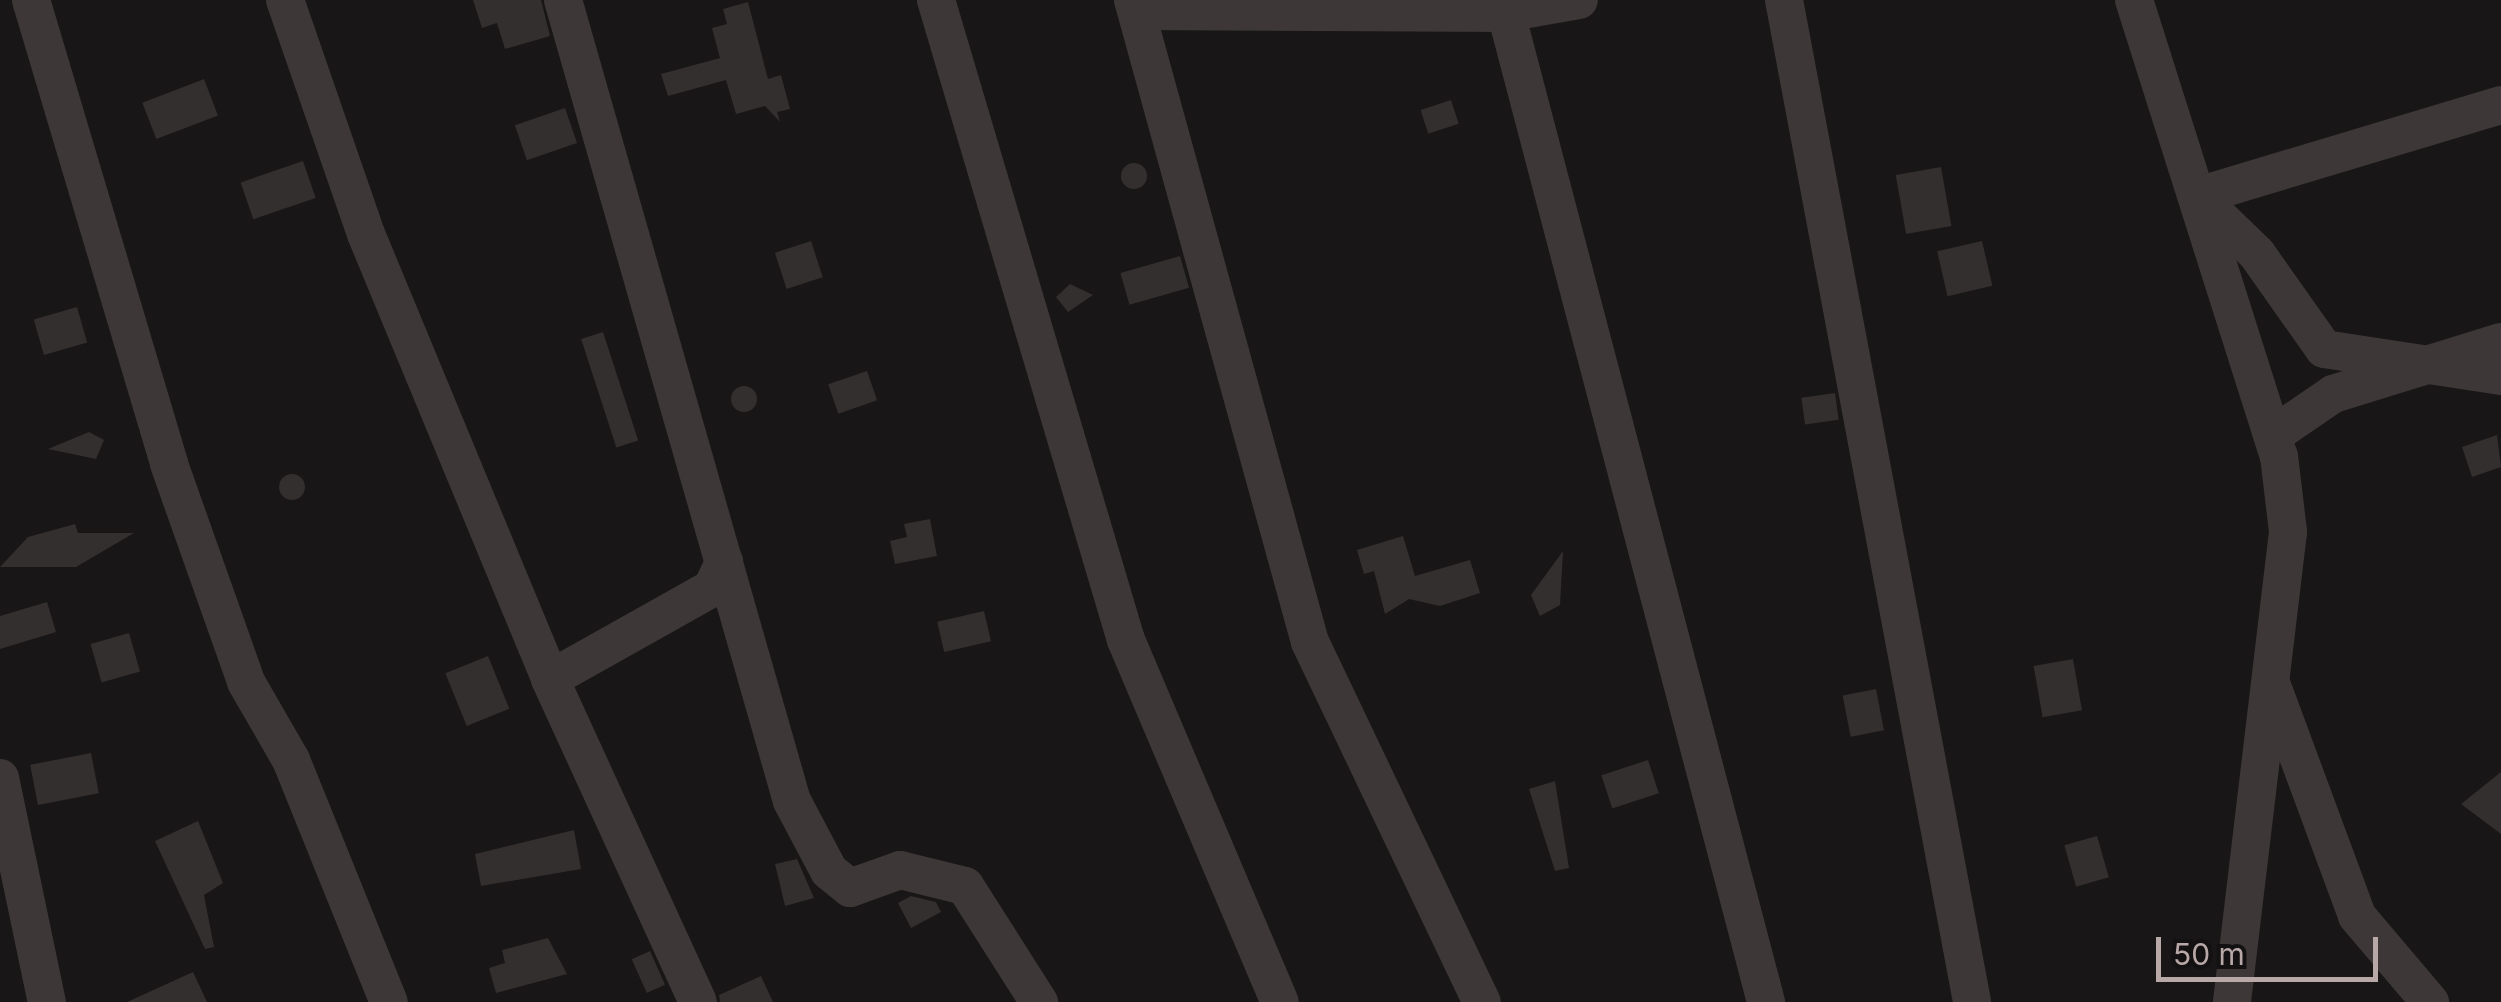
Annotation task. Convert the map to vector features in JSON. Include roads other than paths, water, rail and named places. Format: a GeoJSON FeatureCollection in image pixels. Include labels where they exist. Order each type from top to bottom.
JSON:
{"type":"FeatureCollection","features":[{"type":"Feature","properties":{"kind":"street"},"geometry":{"type":"LineString","coordinates":[[31,0],[233,646],[290,760],[390,1002]]}},
{"type":"Feature","properties":{"kind":"street"},"geometry":{"type":"LineString","coordinates":[[285,0],[366,234],[550,679],[698,1002]]}},
{"type":"Feature","properties":{"kind":"street"},"geometry":{"type":"LineString","coordinates":[[563,0],[792,800],[830,871],[850,888],[900,870],[966,886],[1039,1002]]}},
{"type":"Feature","properties":{"kind":"street"},"geometry":{"type":"LineString","coordinates":[[936,0],[1126,640],[1280,1002]]}},
{"type":"Feature","properties":{"kind":"street"},"geometry":{"type":"LineString","coordinates":[[1482,1002],[1310,642],[1135,5],[1494,6],[1580,0]]}},
{"type":"Feature","properties":{"kind":"street"},"geometry":{"type":"LineString","coordinates":[[1784,0],[1972,1002]]}},
{"type":"Feature","properties":{"kind":"street"},"geometry":{"type":"LineString","coordinates":[[2134,0],[2273,435],[2288,532],[2232,1002]]}},
{"type":"Feature","properties":{"kind":"street"},"geometry":{"type":"LineString","coordinates":[[1494,6],[1766,1002]]}},
{"type":"Feature","properties":{"kind":"street"},"geometry":{"type":"LineString","coordinates":[[2197,196],[2501,105]]}},
{"type":"Feature","properties":{"kind":"street"},"geometry":{"type":"LineString","coordinates":[[2197,196],[2257,254],[2324,349],[2501,376]]}},
{"type":"Feature","properties":{"kind":"street"},"geometry":{"type":"LineString","coordinates":[[2273,435],[2333,394],[2501,342]]}},
{"type":"Feature","properties":{"kind":"street"},"geometry":{"type":"LineString","coordinates":[[550,679],[712,588],[724,562]]}},
{"type":"Feature","properties":{"kind":"street"},"geometry":{"type":"LineString","coordinates":[[2270,680],[2358,916],[2430,1002]]}},
{"type":"Feature","properties":{"kind":"street"},"geometry":{"type":"LineString","coordinates":[[0,778],[48,1002]]}}]}
